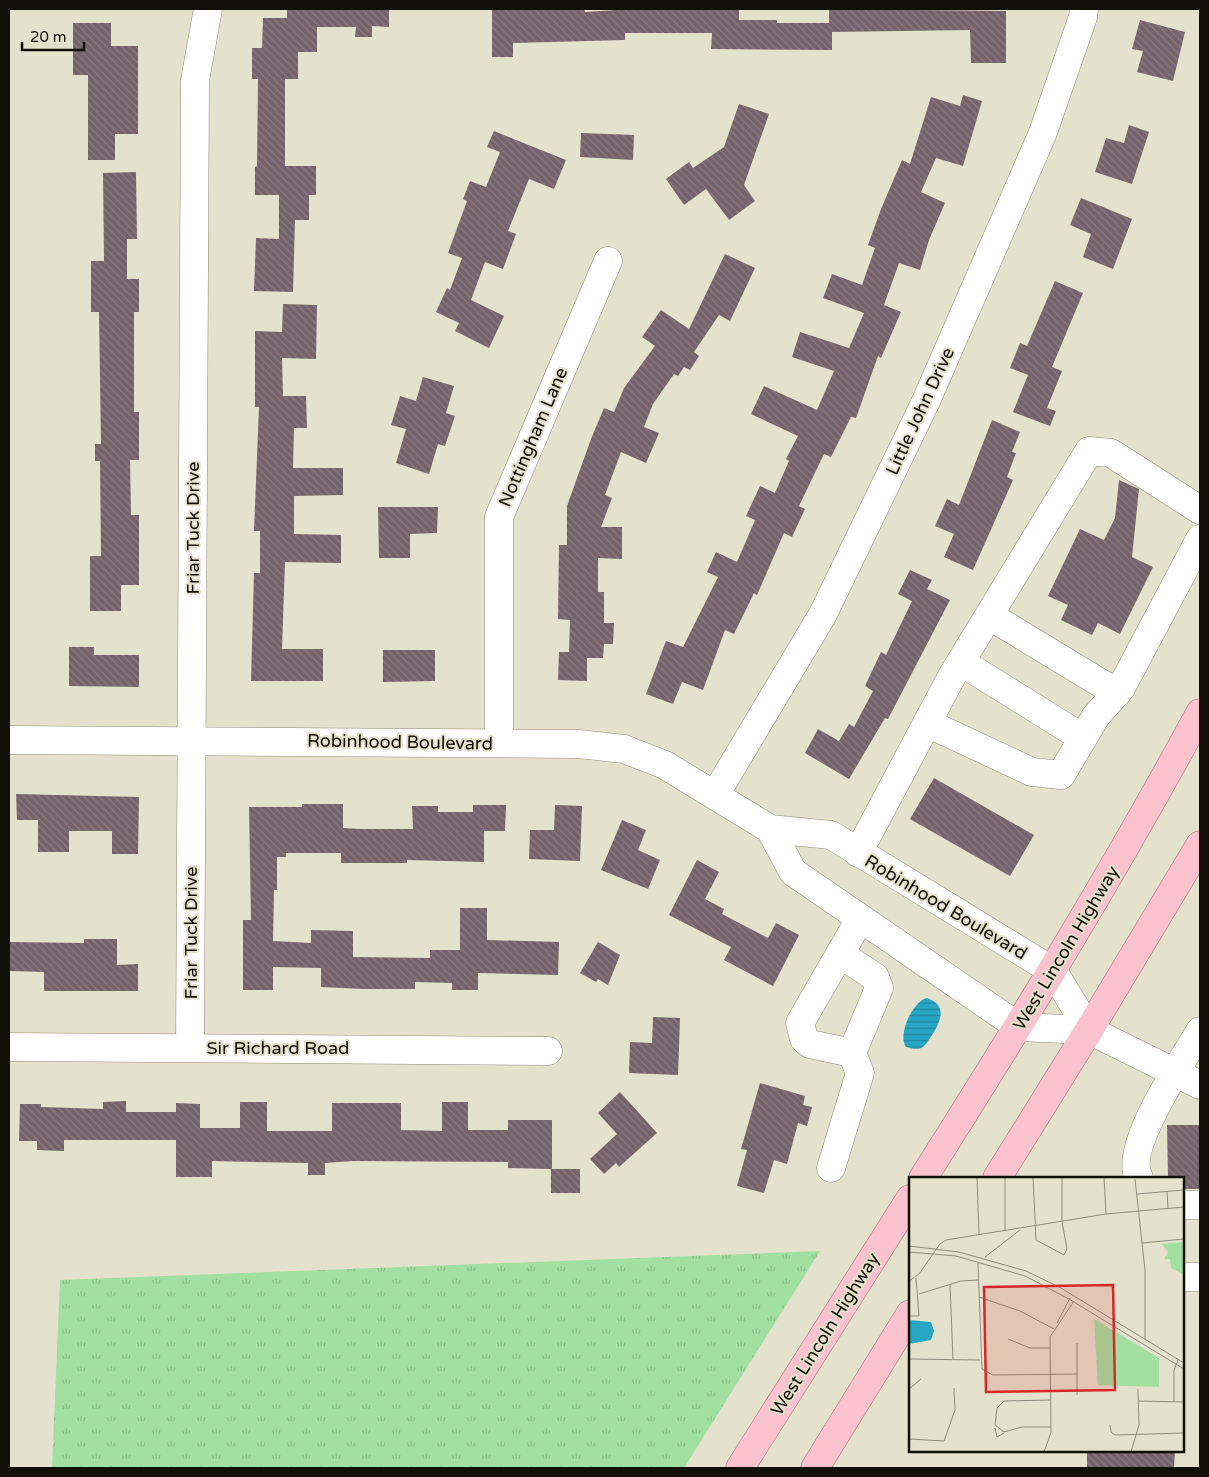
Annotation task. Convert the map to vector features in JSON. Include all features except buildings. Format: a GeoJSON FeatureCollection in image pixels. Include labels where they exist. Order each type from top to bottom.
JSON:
{"type":"FeatureCollection","features":[{"type":"Feature","properties":{"kind":"main road","name":"West Lincoln Highway"},"geometry":{"type":"LineString","coordinates":[[924,1177],[1019,1028],[1053,971],[1138,826],[1200,713]]}},
{"type":"Feature","properties":{"kind":"main road"},"geometry":{"type":"LineString","coordinates":[[998,1177],[1090,1030],[1200,845]]}},
{"type":"Feature","properties":{"kind":"main road","name":"West Lincoln Highway"},"geometry":{"type":"LineString","coordinates":[[740,1468],[909,1201]]}},
{"type":"Feature","properties":{"kind":"main road"},"geometry":{"type":"LineString","coordinates":[[815,1468],[909,1316]]}},
{"type":"Feature","properties":{"kind":"street","name":"Friar Tuck Drive"},"geometry":{"type":"LineString","coordinates":[[190,1048],[195,80],[208,9]]}},
{"type":"Feature","properties":{"kind":"street","name":"Little John Drive"},"geometry":{"type":"LineString","coordinates":[[715,795],[823,614],[926,401],[1042,135],[1083,17],[1084,9]]}},
{"type":"Feature","properties":{"kind":"street","name":"Nottingham Lane"},"geometry":{"type":"LineString","coordinates":[[499,743],[499,517],[608,261]]}},
{"type":"Feature","properties":{"kind":"street"},"geometry":{"type":"LineString","coordinates":[[858,853],[961,662],[1089,451],[1111,453],[1200,510]]}},
{"type":"Feature","properties":{"kind":"street"},"geometry":{"type":"LineString","coordinates":[[927,723],[1032,772],[1061,775],[1096,716],[1117,693],[1200,539]]}},
{"type":"Feature","properties":{"kind":"street"},"geometry":{"type":"LineString","coordinates":[[990,616],[1117,693]]}},
{"type":"Feature","properties":{"kind":"street"},"geometry":{"type":"LineString","coordinates":[[961,662],[1083,738]]}},
{"type":"Feature","properties":{"kind":"street","name":"Robinhood Boulevard"},"geometry":{"type":"LineString","coordinates":[[9,740],[192,739],[579,744],[624,749],[665,765],[770,829],[830,835],[1053,971],[1090,1030]]}},
{"type":"Feature","properties":{"kind":"street"},"geometry":{"type":"LineString","coordinates":[[770,829],[793,872],[1019,1028],[1090,1030],[1200,1085]]}},
{"type":"Feature","properties":{"kind":"street"},"geometry":{"type":"LineString","coordinates":[[852,1053],[810,1044],[800,1032],[800,1023],[860,918]]}},
{"type":"Feature","properties":{"kind":"street"},"geometry":{"type":"LineString","coordinates":[[831,1168],[860,1073],[852,1053],[879,988],[875,977],[840,954]]}},
{"type":"Feature","properties":{"kind":"street"},"geometry":{"type":"LineString","coordinates":[[1139,1177],[1137,1152],[1151,1114],[1200,1031]]}},
{"type":"Feature","properties":{"kind":"street","name":"Sir Richard Road"},"geometry":{"type":"LineString","coordinates":[[9,1047],[548,1051]]}},
{"type":"Feature","properties":{"kind":"street"},"geometry":{"type":"LineString","coordinates":[[1184,1205],[1200,1204]]}},
{"type":"Feature","properties":{"kind":"street"},"geometry":{"type":"LineString","coordinates":[[1184,1276],[1200,1277]]}},
{"type":"Feature","properties":{"kind":"green space"},"geometry":{"type":"Polygon","coordinates":[[[820,1251],[684,1468],[52,1468],[60,1280],[820,1251]]]}},
{"type":"Feature","properties":{"kind":"water"},"geometry":{"type":"Polygon","coordinates":[[[927,998],[940,1008],[939,1022],[923,1047],[914,1049],[906,1047],[904,1035],[908,1019],[917,1005],[927,998]]]}}]}
